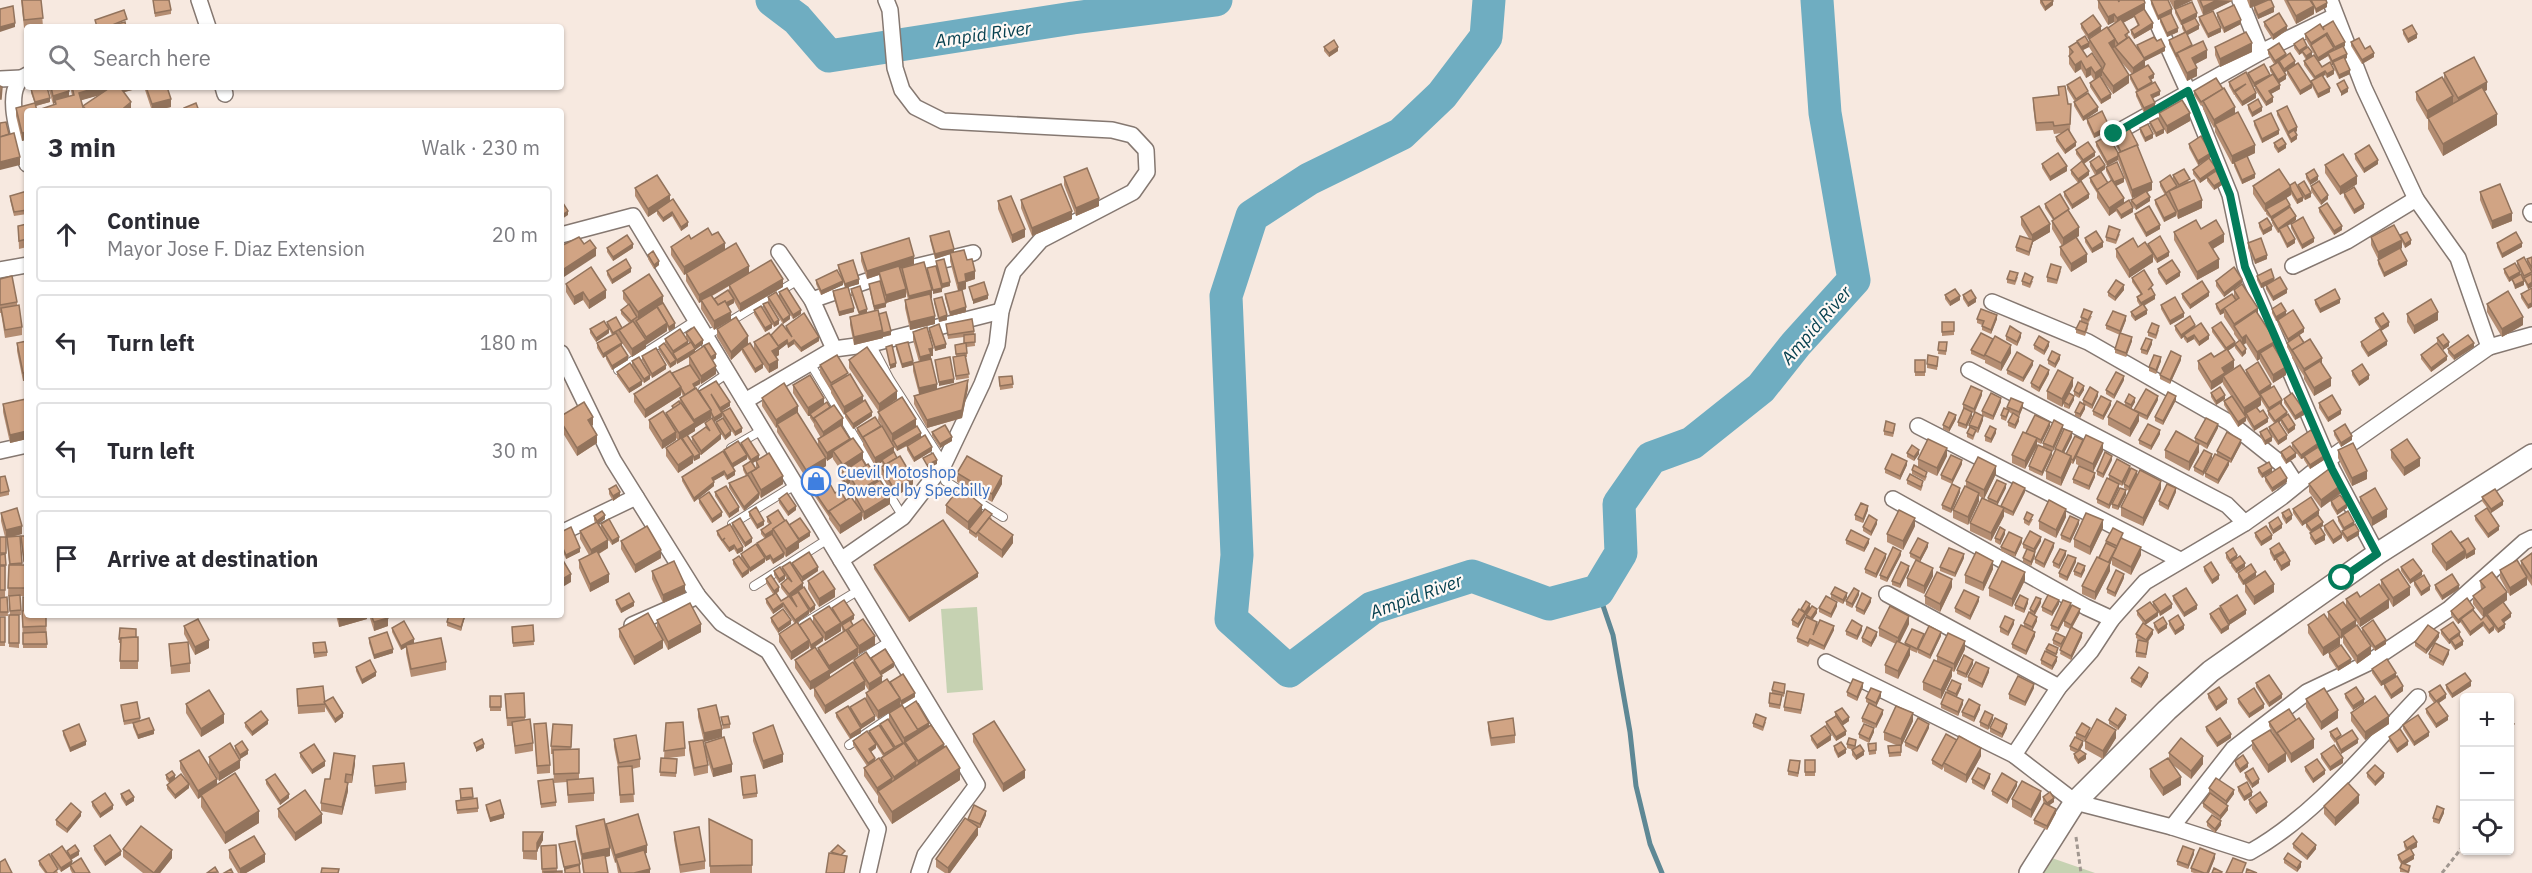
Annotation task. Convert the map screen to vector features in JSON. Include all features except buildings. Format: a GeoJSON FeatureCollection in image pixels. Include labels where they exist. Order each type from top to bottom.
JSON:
{"type":"FeatureCollection","features":[{"type":"Feature","properties":{"kind":"street"},"geometry":{"type":"LineString","coordinates":[[199,0],[203,24]]}},
{"type":"Feature","properties":{"kind":"street"},"geometry":{"type":"LineString","coordinates":[[2147,0],[2188,91],[2230,195],[2245,267],[2329,459],[2377,554]]}},
{"type":"Feature","properties":{"kind":"street"},"geometry":{"type":"LineString","coordinates":[[2240,0],[2261,52]]}},
{"type":"Feature","properties":{"kind":"street"},"geometry":{"type":"LineString","coordinates":[[2330,0],[2364,88],[2416,199],[2458,258],[2490,347]]}},
{"type":"Feature","properties":{"kind":"street"},"geometry":{"type":"LineString","coordinates":[[841,560],[903,517],[944,464],[976,386],[997,345],[1001,311],[1013,272],[1041,240],[1133,192],[1147,172],[1146,150],[1132,135],[1112,130],[943,121],[915,107],[902,90],[895,68],[888,5]]}},
{"type":"Feature","properties":{"kind":"street"},"geometry":{"type":"LineString","coordinates":[[2114,134],[2261,52],[2335,16]]}},
{"type":"Feature","properties":{"kind":"street"},"geometry":{"type":"LineString","coordinates":[[0,79],[24,77]]}},
{"type":"Feature","properties":{"kind":"street"},"geometry":{"type":"LineString","coordinates":[[24,77],[12,92],[14,114],[24,152]]}},
{"type":"Feature","properties":{"kind":"street"},"geometry":{"type":"LineString","coordinates":[[2293,266],[2347,241],[2416,199]]}},
{"type":"Feature","properties":{"kind":"street"},"geometry":{"type":"LineString","coordinates":[[564,235],[579,236],[633,216],[679,281],[696,320],[923,695],[951,752],[977,785],[925,855],[919,873]]}},
{"type":"Feature","properties":{"kind":"street"},"geometry":{"type":"LineString","coordinates":[[779,252],[812,300],[834,349]]}},
{"type":"Feature","properties":{"kind":"street"},"geometry":{"type":"LineString","coordinates":[[812,300],[893,272],[973,253]]}},
{"type":"Feature","properties":{"kind":"street"},"geometry":{"type":"LineString","coordinates":[[0,270],[24,266]]}},
{"type":"Feature","properties":{"kind":"street"},"geometry":{"type":"LineString","coordinates":[[1992,302],[2088,342],[2230,423],[2285,467],[2296,484]]}},
{"type":"Feature","properties":{"kind":"street"},"geometry":{"type":"LineString","coordinates":[[745,401],[834,349],[872,344],[1001,311]]}},
{"type":"Feature","properties":{"kind":"street"},"geometry":{"type":"LineString","coordinates":[[2014,755],[2059,687],[2091,651],[2112,619],[2145,582],[2245,523],[2329,459],[2490,347],[2532,335]]}},
{"type":"Feature","properties":{"kind":"street"},"geometry":{"type":"LineString","coordinates":[[564,359],[613,460],[698,596],[721,623],[768,651],[878,829],[868,873]]}},
{"type":"Feature","properties":{"kind":"street"},"geometry":{"type":"LineString","coordinates":[[1969,370],[2227,505],[2245,523]]}},
{"type":"Feature","properties":{"kind":"street"},"geometry":{"type":"LineString","coordinates":[[1918,426],[2180,560]]}},
{"type":"Feature","properties":{"kind":"street"},"geometry":{"type":"LineString","coordinates":[[0,451],[24,446]]}},
{"type":"Feature","properties":{"kind":"street"},"geometry":{"type":"LineString","coordinates":[[2030,873],[2075,802],[2167,710],[2211,671],[2377,554],[2532,454]]}},
{"type":"Feature","properties":{"kind":"street"},"geometry":{"type":"LineString","coordinates":[[564,532],[636,497]]}},
{"type":"Feature","properties":{"kind":"street"},"geometry":{"type":"LineString","coordinates":[[1893,499],[2086,607],[2112,619]]}},
{"type":"Feature","properties":{"kind":"street"},"geometry":{"type":"LineString","coordinates":[[2172,827],[2233,749],[2307,692],[2368,663],[2449,609],[2524,542],[2532,538]]}},
{"type":"Feature","properties":{"kind":"street"},"geometry":{"type":"LineString","coordinates":[[1887,594],[2059,687]]}},
{"type":"Feature","properties":{"kind":"street"},"geometry":{"type":"LineString","coordinates":[[626,627],[698,596]]}},
{"type":"Feature","properties":{"kind":"street"},"geometry":{"type":"LineString","coordinates":[[1827,662],[2014,755],[2075,802],[2172,827],[2250,852],[2272,839],[2317,802],[2418,697]]}},
{"type":"Feature","properties":{"kind":"lane"},"geometry":{"type":"LineString","coordinates":[[706,336],[798,280]]}},
{"type":"Feature","properties":{"kind":"lane"},"geometry":{"type":"LineString","coordinates":[[618,370],[696,320]]}},
{"type":"Feature","properties":{"kind":"lane"},"geometry":{"type":"LineString","coordinates":[[872,344],[906,405],[944,464],[945,481],[1003,517]]}},
{"type":"Feature","properties":{"kind":"lane"},"geometry":{"type":"LineString","coordinates":[[810,363],[903,517]]}},
{"type":"Feature","properties":{"kind":"lane"},"geometry":{"type":"LineString","coordinates":[[695,394],[728,373]]}},
{"type":"Feature","properties":{"kind":"lane"},"geometry":{"type":"LineString","coordinates":[[906,405],[916,401]]}},
{"type":"Feature","properties":{"kind":"lane"},"geometry":{"type":"LineString","coordinates":[[723,453],[762,430]]}},
{"type":"Feature","properties":{"kind":"lane"},"geometry":{"type":"LineString","coordinates":[[726,528],[795,485]]}},
{"type":"Feature","properties":{"kind":"lane"},"geometry":{"type":"LineString","coordinates":[[754,586],[828,539]]}},
{"type":"Feature","properties":{"kind":"lane"},"geometry":{"type":"LineString","coordinates":[[793,630],[859,590]]}},
{"type":"Feature","properties":{"kind":"lane"},"geometry":{"type":"LineString","coordinates":[[854,663],[890,641]]}},
{"type":"Feature","properties":{"kind":"lane"},"geometry":{"type":"LineString","coordinates":[[849,745],[923,695]]}},
{"type":"Feature","properties":{"kind":"path"},"geometry":{"type":"LineString","coordinates":[[2442,873],[2460,850]]}},
{"type":"Feature","properties":{"kind":"green space"},"geometry":{"type":"Polygon","coordinates":[[[977,607],[983,690],[947,693],[941,609],[977,607]]]}},
{"type":"Feature","properties":{"kind":"green space"},"geometry":{"type":"Polygon","coordinates":[[[2049,857],[2095,873],[2038,873],[2049,857]]]}},
{"type":"Feature","properties":{"kind":"waterway","name":"Ampid River"},"geometry":{"type":"LineString","coordinates":[[772,0],[797,19],[829,56],[1073,18],[1216,0]]}},
{"type":"Feature","properties":{"kind":"waterway","name":"Ampid River"},"geometry":{"type":"LineString","coordinates":[[1489,0],[1486,37],[1442,95],[1401,134],[1309,179],[1252,216],[1226,296],[1237,555],[1231,619],[1289,671],[1372,608],[1472,576],[1549,604],[1598,591],[1621,553],[1619,504],[1651,458],[1692,443],[1761,388],[1796,344],[1854,280],[1825,113],[1817,0]]}},
{"type":"Feature","properties":{"kind":"waterway"},"geometry":{"type":"LineString","coordinates":[[1598,591],[1613,635],[1630,732],[1636,786],[1650,844],[1662,873]]}},
{"type":"Feature","properties":{"kind":"place","name":"Cuevil Motoshop Powered by Specbilly"},"geometry":{"type":"Point","coordinates":[816,481]}},
{"type":"Feature","properties":{"kind":"route"},"geometry":{"type":"LineString","coordinates":[[2114,134],[2188,91],[2230,195],[2245,267],[2332,469],[2377,554],[2342,578]]}}]}
